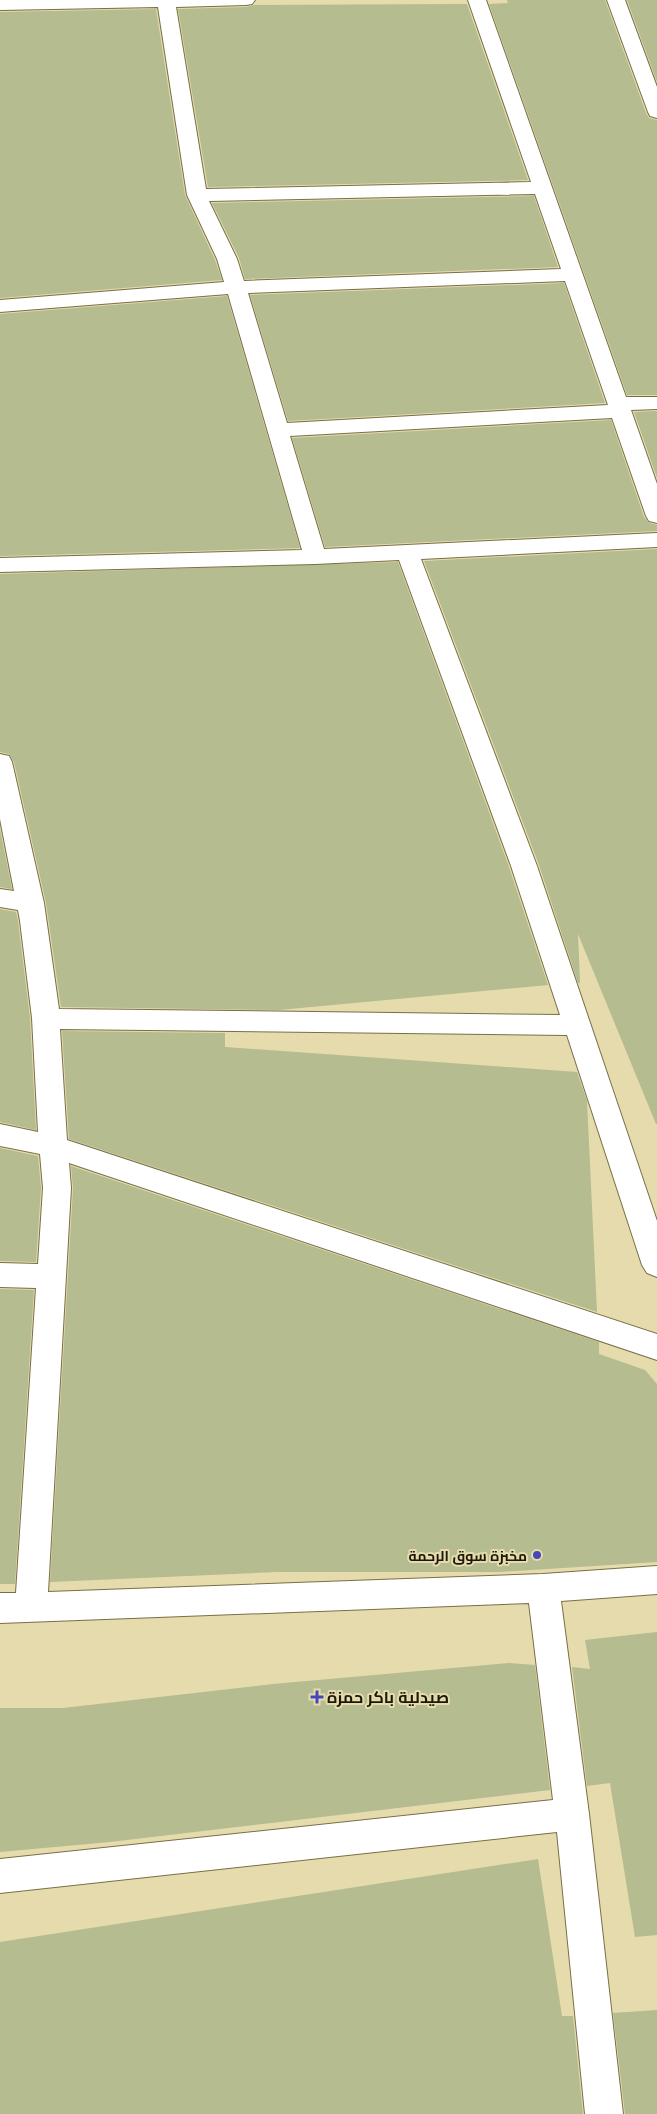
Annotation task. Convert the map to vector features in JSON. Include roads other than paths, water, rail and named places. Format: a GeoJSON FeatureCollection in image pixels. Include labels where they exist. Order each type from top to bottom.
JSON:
{"type":"FeatureCollection","features":[{"type":"Feature","properties":{"kind":"street"},"geometry":{"type":"LineString","coordinates":[[167,0],[197,195],[227,259],[315,557]]}},
{"type":"Feature","properties":{"kind":"street"},"geometry":{"type":"LineString","coordinates":[[0,5],[167,0],[246,0]]}},
{"type":"Feature","properties":{"kind":"street"},"geometry":{"type":"LineString","coordinates":[[477,0],[657,516]]}},
{"type":"Feature","properties":{"kind":"street"},"geometry":{"type":"LineString","coordinates":[[616,0],[657,112]]}},
{"type":"Feature","properties":{"kind":"street"},"geometry":{"type":"LineString","coordinates":[[197,195],[544,188]]}},
{"type":"Feature","properties":{"kind":"street"},"geometry":{"type":"LineString","coordinates":[[0,306],[236,287],[572,274]]}},
{"type":"Feature","properties":{"kind":"street"},"geometry":{"type":"LineString","coordinates":[[278,430],[657,403]]}},
{"type":"Feature","properties":{"kind":"street"},"geometry":{"type":"LineString","coordinates":[[0,565],[315,557],[657,540]]}},
{"type":"Feature","properties":{"kind":"street"},"geometry":{"type":"LineString","coordinates":[[407,552],[524,866],[577,1025],[646,1200],[657,1265]]}},
{"type":"Feature","properties":{"kind":"street"},"geometry":{"type":"LineString","coordinates":[[0,762],[31,903],[46,1019],[52,1146],[57,1188],[52,1277],[15,1607],[543,1588],[657,1580]]}},
{"type":"Feature","properties":{"kind":"street"},"geometry":{"type":"LineString","coordinates":[[0,898],[31,903]]}},
{"type":"Feature","properties":{"kind":"street"},"geometry":{"type":"LineString","coordinates":[[46,1019],[577,1025]]}},
{"type":"Feature","properties":{"kind":"street"},"geometry":{"type":"LineString","coordinates":[[0,1135],[52,1146],[657,1347]]}},
{"type":"Feature","properties":{"kind":"street"},"geometry":{"type":"LineString","coordinates":[[0,1275],[52,1277]]}},
{"type":"Feature","properties":{"kind":"street"},"geometry":{"type":"LineString","coordinates":[[543,1588],[572,1814],[604,2114]]}},
{"type":"Feature","properties":{"kind":"street"},"geometry":{"type":"LineString","coordinates":[[0,1876],[572,1814]]}},
{"type":"Feature","properties":{"kind":"place","name":"مخبزة سوق الرحمة"},"geometry":{"type":"Point","coordinates":[537,1555]}},
{"type":"Feature","properties":{"kind":"place","name":"صيدلية باكر حمزة"},"geometry":{"type":"Point","coordinates":[317,1697]}}]}
